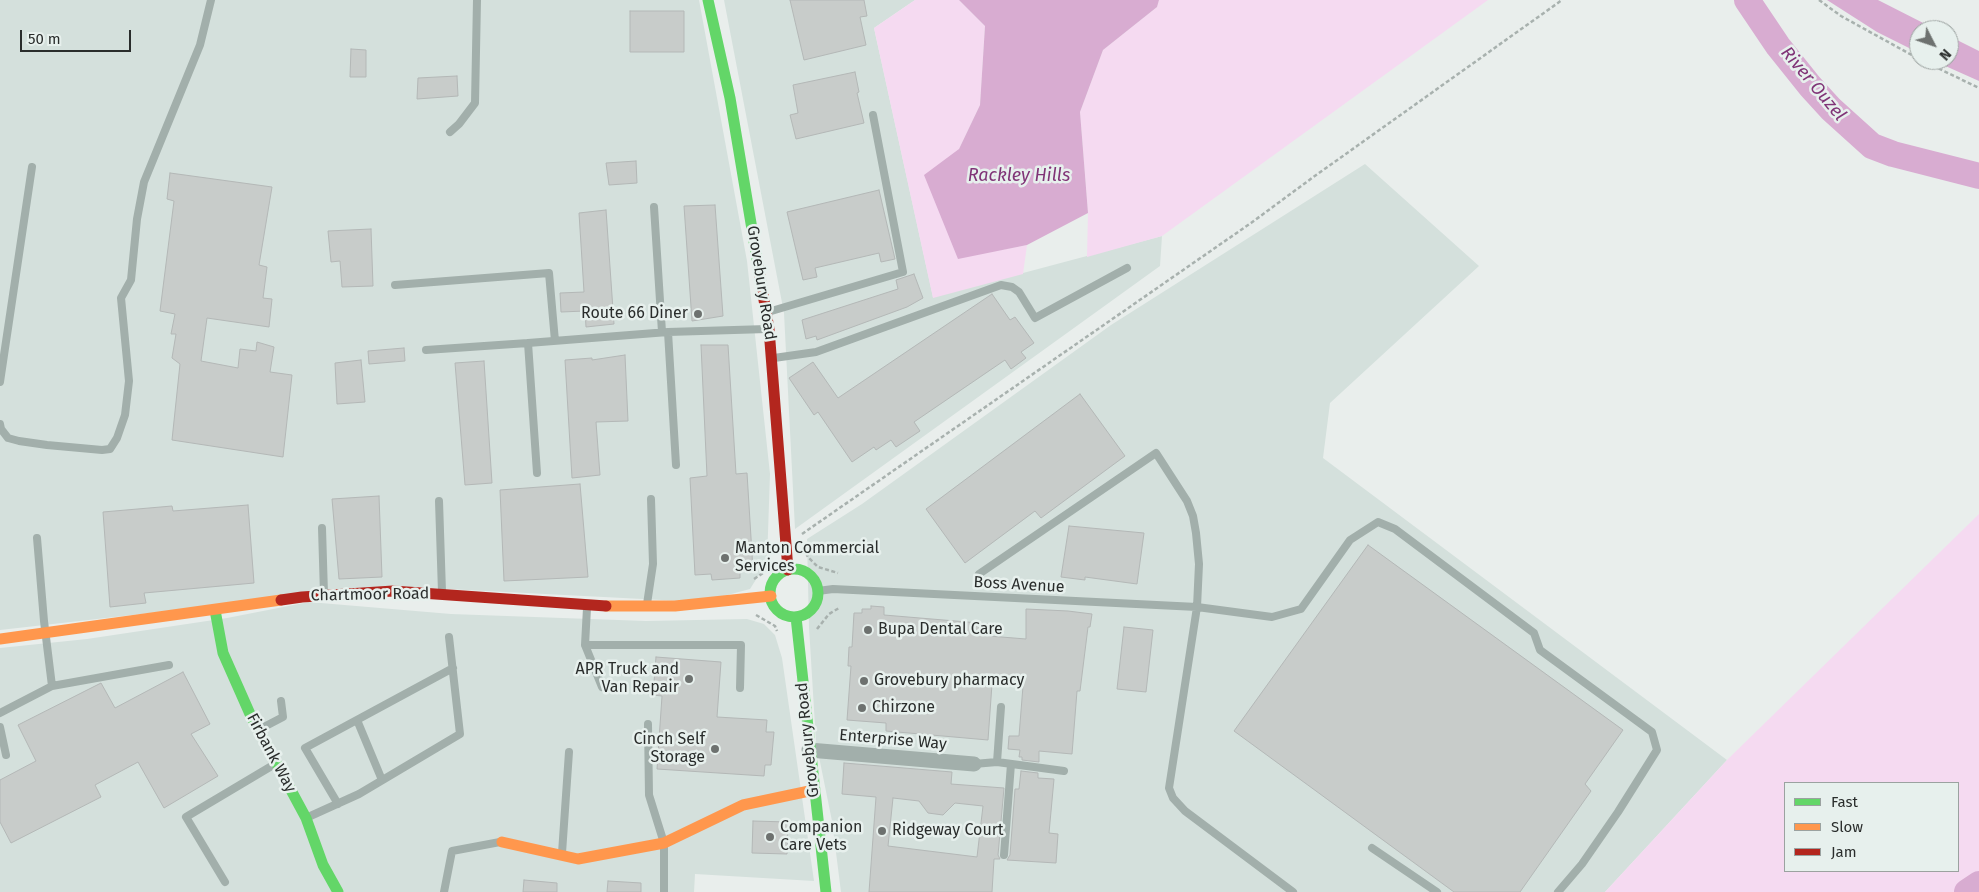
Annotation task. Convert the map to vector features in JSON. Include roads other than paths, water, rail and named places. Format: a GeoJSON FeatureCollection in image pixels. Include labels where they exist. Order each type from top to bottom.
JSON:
{"type":"FeatureCollection","features":[{"type":"Feature","properties":{"kind":"street","name":"Grovebury Road"},"geometry":{"type":"LineString","coordinates":[[708,0],[730,98],[770,329],[788,570]]}},
{"type":"Feature","properties":{"kind":"street"},"geometry":{"type":"LineString","coordinates":[[788,570],[801,570],[809,574],[814,580],[818,591],[814,606],[809,612],[796,617],[785,615],[778,610],[773,604],[771,596],[772,586],[776,578],[782,572],[788,570]]}},
{"type":"Feature","properties":{"kind":"street","name":"Chartmoor Road"},"geometry":{"type":"LineString","coordinates":[[0,639],[215,610],[302,596],[392,591],[587,606],[675,606],[771,596]]}},
{"type":"Feature","properties":{"kind":"street","name":"Firbank Way"},"geometry":{"type":"LineString","coordinates":[[215,610],[223,653],[258,730],[306,818],[323,865],[338,892]]}},
{"type":"Feature","properties":{"kind":"street","name":"Grovebury Road"},"geometry":{"type":"LineString","coordinates":[[796,617],[809,750],[826,892]]}},
{"type":"Feature","properties":{"kind":"street","name":"Enterprise Way"},"geometry":{"type":"LineString","coordinates":[[809,750],[974,764]]}},
{"type":"Feature","properties":{"kind":"street"},"geometry":{"type":"LineString","coordinates":[[502,842],[578,859],[664,843],[743,805],[814,790]]}},
{"type":"Feature","properties":{"kind":"lane"},"geometry":{"type":"LineString","coordinates":[[0,424],[1,429],[8,438],[47,445],[102,450],[110,448],[117,438],[125,415],[129,381],[121,298],[131,280],[137,219],[144,182],[200,45],[211,0]]}},
{"type":"Feature","properties":{"kind":"lane"},"geometry":{"type":"LineString","coordinates":[[450,132],[459,124],[475,103],[478,0]]}},
{"type":"Feature","properties":{"kind":"lane"},"geometry":{"type":"LineString","coordinates":[[766,312],[903,272],[873,115]]}},
{"type":"Feature","properties":{"kind":"lane"},"geometry":{"type":"LineString","coordinates":[[0,382],[32,167]]}},
{"type":"Feature","properties":{"kind":"lane"},"geometry":{"type":"LineString","coordinates":[[654,207],[676,465]]}},
{"type":"Feature","properties":{"kind":"lane"},"geometry":{"type":"LineString","coordinates":[[772,358],[816,352],[1001,285],[1019,292],[1034,318],[1127,268]]}},
{"type":"Feature","properties":{"kind":"lane"},"geometry":{"type":"LineString","coordinates":[[395,286],[549,273],[555,340]]}},
{"type":"Feature","properties":{"kind":"lane"},"geometry":{"type":"LineString","coordinates":[[426,350],[665,332],[770,329]]}},
{"type":"Feature","properties":{"kind":"lane"},"geometry":{"type":"LineString","coordinates":[[528,343],[537,473]]}},
{"type":"Feature","properties":{"kind":"lane"},"geometry":{"type":"LineString","coordinates":[[979,574],[1156,452],[1188,501],[1193,516],[1199,564],[1196,607],[1169,788],[1173,798],[1185,811],[1293,892]]}},
{"type":"Feature","properties":{"kind":"lane"},"geometry":{"type":"LineString","coordinates":[[647,606],[653,564],[651,499]]}},
{"type":"Feature","properties":{"kind":"lane"},"geometry":{"type":"LineString","coordinates":[[439,502],[442,594]]}},
{"type":"Feature","properties":{"kind":"lane","name":"Boss Avenue"},"geometry":{"type":"LineString","coordinates":[[818,591],[843,590],[1196,607],[1272,617],[1301,609],[1350,540],[1378,522],[1395,529],[1534,633],[1540,650],[1652,732],[1657,750],[1582,864],[1558,892]]}},
{"type":"Feature","properties":{"kind":"lane"},"geometry":{"type":"LineString","coordinates":[[322,528],[324,596]]}},
{"type":"Feature","properties":{"kind":"lane"},"geometry":{"type":"LineString","coordinates":[[37,538],[45,633],[52,686]]}},
{"type":"Feature","properties":{"kind":"lane"},"geometry":{"type":"LineString","coordinates":[[587,606],[585,645],[602,687]]}},
{"type":"Feature","properties":{"kind":"lane"},"geometry":{"type":"LineString","coordinates":[[306,818],[338,804],[382,780],[460,734],[450,637]]}},
{"type":"Feature","properties":{"kind":"lane"},"geometry":{"type":"LineString","coordinates":[[585,645],[741,645],[740,688]]}},
{"type":"Feature","properties":{"kind":"lane"},"geometry":{"type":"LineString","coordinates":[[0,713],[52,686],[169,665]]}},
{"type":"Feature","properties":{"kind":"lane"},"geometry":{"type":"LineString","coordinates":[[338,804],[305,748],[453,668]]}},
{"type":"Feature","properties":{"kind":"lane"},"geometry":{"type":"LineString","coordinates":[[258,730],[283,717],[281,701]]}},
{"type":"Feature","properties":{"kind":"lane"},"geometry":{"type":"LineString","coordinates":[[997,762],[1002,707]]}},
{"type":"Feature","properties":{"kind":"lane"},"geometry":{"type":"LineString","coordinates":[[357,720],[382,780]]}},
{"type":"Feature","properties":{"kind":"lane"},"geometry":{"type":"LineString","coordinates":[[648,724],[649,795],[664,843],[664,892]]}},
{"type":"Feature","properties":{"kind":"lane"},"geometry":{"type":"LineString","coordinates":[[0,727],[6,755]]}},
{"type":"Feature","properties":{"kind":"lane"},"geometry":{"type":"LineString","coordinates":[[562,856],[569,752]]}},
{"type":"Feature","properties":{"kind":"lane"},"geometry":{"type":"LineString","coordinates":[[974,764],[997,762],[1064,771]]}},
{"type":"Feature","properties":{"kind":"lane"},"geometry":{"type":"LineString","coordinates":[[225,882],[186,817],[276,763]]}},
{"type":"Feature","properties":{"kind":"lane"},"geometry":{"type":"LineString","coordinates":[[1004,855],[1011,764]]}},
{"type":"Feature","properties":{"kind":"lane"},"geometry":{"type":"LineString","coordinates":[[444,892],[452,851],[502,842]]}},
{"type":"Feature","properties":{"kind":"lane"},"geometry":{"type":"LineString","coordinates":[[1372,848],[1437,892]]}},
{"type":"Feature","properties":{"kind":"water","name":"Rackley Hills"},"geometry":{"type":"Polygon","coordinates":[[[959,0],[1159,0],[1157,7],[1103,50],[1080,112],[1088,213],[1027,245],[958,259],[924,175],[959,149],[980,105],[985,26],[959,0]]]}},
{"type":"Feature","properties":{"kind":"water"},"geometry":{"type":"Polygon","coordinates":[[[1827,0],[1878,0],[1917,20],[1909,20],[1909,48],[1877,32],[1827,0]]]}},
{"type":"Feature","properties":{"kind":"water"},"geometry":{"type":"Polygon","coordinates":[[[1959,41],[1979,51],[1979,81],[1954,70],[1959,70],[1959,41]]]}},
{"type":"Feature","properties":{"kind":"waterway","name":"River Ouzel"},"geometry":{"type":"LineString","coordinates":[[1747,0],[1778,46],[1810,86],[1831,109],[1872,146],[1893,154],[1979,176]]}},
{"type":"Feature","properties":{"kind":"waterway"},"geometry":{"type":"LineString","coordinates":[[1967,892],[1979,884]]}},
{"type":"Feature","properties":{"kind":"place","name":"Route 66 Diner"},"geometry":{"type":"Point","coordinates":[698,314]}},
{"type":"Feature","properties":{"kind":"place","name":"Manton Commercial Services"},"geometry":{"type":"Point","coordinates":[725,558]}},
{"type":"Feature","properties":{"kind":"place","name":"Bupa Dental Care"},"geometry":{"type":"Point","coordinates":[868,630]}},
{"type":"Feature","properties":{"kind":"place","name":"APR Truck and Van Repair"},"geometry":{"type":"Point","coordinates":[689,679]}},
{"type":"Feature","properties":{"kind":"place","name":"Grovebury pharmacy"},"geometry":{"type":"Point","coordinates":[864,681]}},
{"type":"Feature","properties":{"kind":"place","name":"Chirzone"},"geometry":{"type":"Point","coordinates":[862,708]}},
{"type":"Feature","properties":{"kind":"place","name":"Cinch Self Storage"},"geometry":{"type":"Point","coordinates":[715,749]}},
{"type":"Feature","properties":{"kind":"place","name":"Ridgeway Court"},"geometry":{"type":"Point","coordinates":[882,831]}},
{"type":"Feature","properties":{"kind":"place","name":"Companion Care Vets"},"geometry":{"type":"Point","coordinates":[770,837]}}]}
